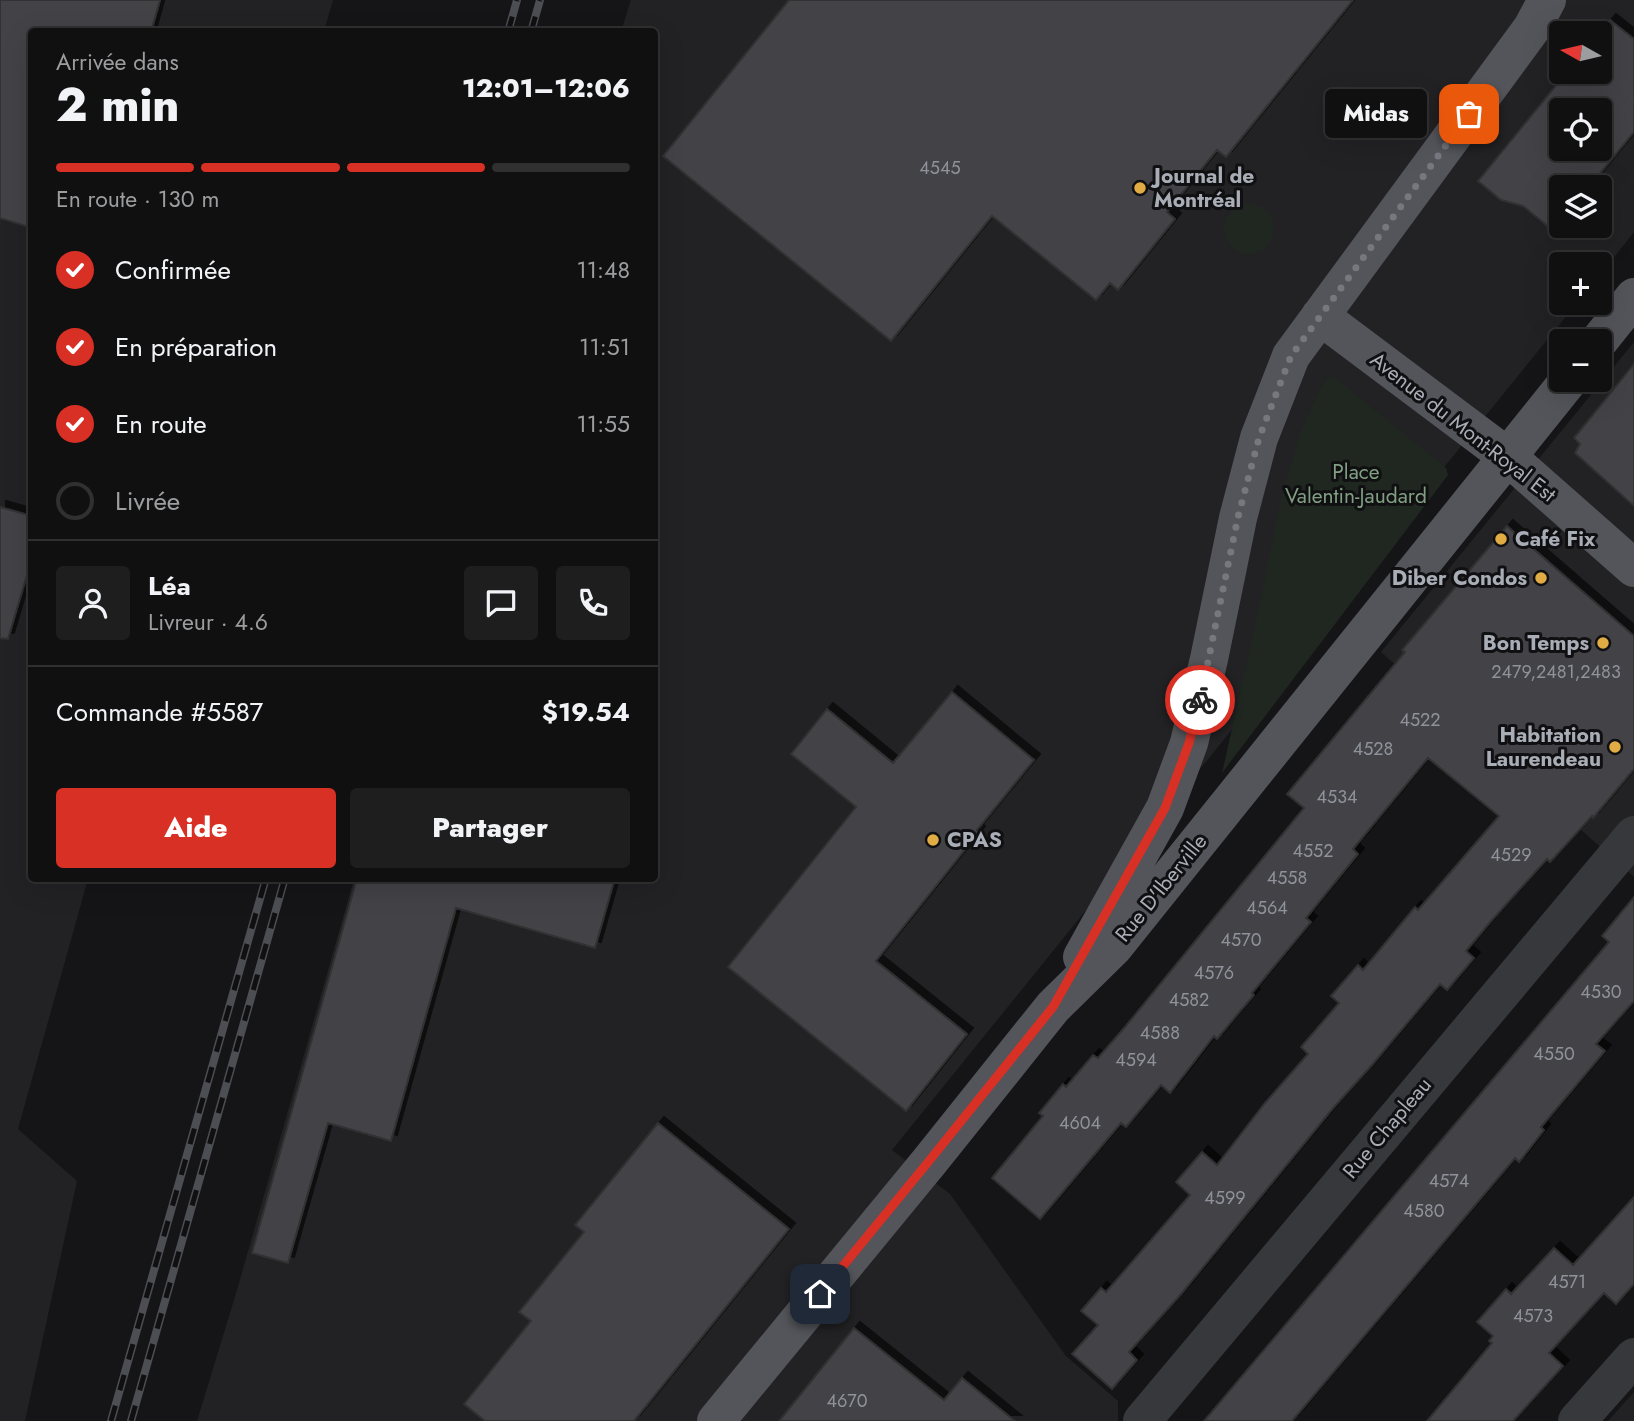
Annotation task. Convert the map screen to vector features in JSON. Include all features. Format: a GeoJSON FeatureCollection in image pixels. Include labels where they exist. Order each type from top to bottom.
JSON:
{"type":"FeatureCollection","features":[{"type":"Feature","properties":{"kind":"main road"},"geometry":{"type":"LineString","coordinates":[[1053,1007],[1165,808],[1189,743],[1238,517],[1259,438],[1291,356],[1532,28],[1547,0]]}},
{"type":"Feature","properties":{"kind":"main road"},"geometry":{"type":"LineString","coordinates":[[1609,329],[1634,297]]}},
{"type":"Feature","properties":{"kind":"main road","name":"Avenue du Mont-Royal Est"},"geometry":{"type":"LineString","coordinates":[[1320,316],[1508,457],[1634,568]]}},
{"type":"Feature","properties":{"kind":"main road","name":"Rue D'Iberville"},"geometry":{"type":"LineString","coordinates":[[716,1421],[1053,1007],[1113,948],[1559,392]]}},
{"type":"Feature","properties":{"kind":"street","name":"Rue Chapleau"},"geometry":{"type":"LineString","coordinates":[[1142,1421],[1634,835]]}},
{"type":"Feature","properties":{"kind":"street"},"geometry":{"type":"LineString","coordinates":[[1577,1421],[1634,1357]]}},
{"type":"Feature","properties":{"kind":"shaded area"},"geometry":{"type":"Polygon","coordinates":[[[0,0],[333,0],[325,28],[28,28],[28,882],[87,882],[18,1129],[77,1181],[25,1421],[0,1421],[0,0]]]}},
{"type":"Feature","properties":{"kind":"shaded area"},"geometry":{"type":"Polygon","coordinates":[[[631,0],[1634,0],[1634,232],[1612,260],[1612,252],[1549,252],[1549,315],[1567,315],[1556,329],[1549,329],[1549,338],[892,1150],[950,1194],[1066,1356],[1118,1401],[1118,1421],[197,1421],[353,882],[658,882],[658,28],[622,28],[631,0]]]}},
{"type":"Feature","properties":{"kind":"shaded area"},"geometry":{"type":"Polygon","coordinates":[[[1634,342],[1634,877],[1381,652],[1593,392],[1612,392],[1612,369],[1634,342]]]}},
{"type":"Feature","properties":{"kind":"shaded area"},"geometry":{"type":"Polygon","coordinates":[[[1634,1392],[1634,1421],[1608,1421],[1634,1392]]]}},
{"type":"Feature","properties":{"kind":"green space"},"geometry":{"type":"Polygon","coordinates":[[[1249,204],[1266,212],[1274,229],[1266,246],[1249,254],[1232,246],[1224,229],[1232,212],[1249,204]]]}},
{"type":"Feature","properties":{"kind":"green space","name":"Place Valentin-Jaudard"},"geometry":{"type":"Polygon","coordinates":[[[1334,377],[1446,468],[1448,475],[1222,773],[1280,504],[1300,433],[1321,387],[1328,378],[1334,377]]]}},
{"type":"Feature","properties":{"kind":"building"},"geometry":{"type":"Polygon","coordinates":[[[0,0],[160,0],[152,28],[28,28],[28,227],[0,218],[0,0]]]}},
{"type":"Feature","properties":{"kind":"building"},"geometry":{"type":"Polygon","coordinates":[[[789,0],[1353,0],[1226,157],[1217,150],[1167,212],[1175,219],[1118,290],[1110,283],[1096,300],[992,216],[891,341],[663,156],[789,0]]]}},
{"type":"Feature","properties":{"kind":"building"},"geometry":{"type":"Polygon","coordinates":[[[1612,22],[1634,39],[1634,132],[1612,159],[1612,98],[1549,98],[1549,161],[1610,161],[1599,175],[1549,175],[1549,227],[1523,206],[1501,200],[1478,181],[1557,84],[1612,84],[1612,22]]]}},
{"type":"Feature","properties":{"kind":"building"},"geometry":{"type":"Polygon","coordinates":[[[1634,364],[1634,506],[1575,453],[1580,444],[1574,438],[1634,364]]]}},
{"type":"Feature","properties":{"kind":"building"},"geometry":{"type":"Polygon","coordinates":[[[0,507],[28,515],[28,572],[8,639],[0,638],[0,507]]]}},
{"type":"Feature","properties":{"kind":"building"},"geometry":{"type":"Polygon","coordinates":[[[1507,526],[1634,636],[1634,769],[1593,818],[1592,816],[1550,862],[1547,859],[1492,920],[1466,951],[1474,958],[1447,990],[1440,984],[1334,1107],[1182,1293],[1129,1352],[1137,1360],[1112,1389],[1072,1354],[1098,1325],[1081,1311],[1101,1288],[1106,1292],[1190,1195],[1176,1182],[1202,1152],[1217,1165],[1265,1103],[1308,1054],[1301,1047],[1339,1003],[1331,996],[1358,965],[1363,970],[1415,907],[1418,910],[1499,816],[1428,758],[1353,849],[1358,854],[1306,918],[1311,922],[1217,1039],[1214,1036],[1170,1093],[1161,1085],[1126,1127],[1121,1123],[1040,1219],[992,1178],[1043,1116],[1039,1113],[1063,1084],[1066,1087],[1093,1055],[1098,1058],[1304,808],[1287,794],[1405,652],[1402,650],[1507,526]]]}},
{"type":"Feature","properties":{"kind":"building"},"geometry":{"type":"Polygon","coordinates":[[[952,692],[1034,760],[876,961],[967,1034],[906,1111],[728,967],[856,807],[791,754],[827,709],[893,763],[952,692]]]}},
{"type":"Feature","properties":{"kind":"building"},"geometry":{"type":"Polygon","coordinates":[[[356,882],[614,882],[595,948],[456,908],[391,1141],[328,1123],[288,1263],[252,1253],[356,882]]]}},
{"type":"Feature","properties":{"kind":"building"},"geometry":{"type":"Polygon","coordinates":[[[1634,897],[1634,1001],[1596,1044],[1605,1051],[1541,1127],[1544,1130],[1519,1162],[1515,1158],[1292,1421],[1204,1421],[1609,942],[1602,936],[1634,897]]]}},
{"type":"Feature","properties":{"kind":"building"},"geometry":{"type":"Polygon","coordinates":[[[658,1123],[789,1229],[634,1421],[485,1421],[464,1404],[531,1321],[519,1312],[584,1232],[575,1225],[658,1123]]]}},
{"type":"Feature","properties":{"kind":"building"},"geometry":{"type":"Polygon","coordinates":[[[1634,1197],[1634,1284],[1616,1304],[1604,1293],[1549,1353],[1563,1366],[1513,1421],[1427,1421],[1492,1343],[1489,1341],[1493,1336],[1477,1322],[1506,1289],[1511,1294],[1554,1248],[1573,1265],[1634,1197]]]}},
{"type":"Feature","properties":{"kind":"building"},"geometry":{"type":"Polygon","coordinates":[[[854,1328],[944,1400],[962,1378],[1015,1421],[779,1421],[854,1328]]]}},
{"type":"Feature","properties":{"kind":"railway"},"geometry":{"type":"LineString","coordinates":[[509,28],[517,0]]}},
{"type":"Feature","properties":{"kind":"railway"},"geometry":{"type":"LineString","coordinates":[[532,28],[540,0]]}},
{"type":"Feature","properties":{"kind":"railway"},"geometry":{"type":"LineString","coordinates":[[111,1421],[265,882]]}},
{"type":"Feature","properties":{"kind":"railway"},"geometry":{"type":"LineString","coordinates":[[131,1421],[284,882]]}},
{"type":"Feature","properties":{"kind":"way so far"},"geometry":{"type":"LineString","coordinates":[[1200,700],[1238,517],[1259,438],[1291,356],[1469,114]]}},
{"type":"Feature","properties":{"kind":"place","name":"Midas"},"geometry":{"type":"Point","coordinates":[1469,114]}},
{"type":"Feature","properties":{"kind":"place","name":"Journal de Montréal"},"geometry":{"type":"Point","coordinates":[1140,188]}},
{"type":"Feature","properties":{"kind":"place","name":"Café Fix"},"geometry":{"type":"Point","coordinates":[1501,539]}},
{"type":"Feature","properties":{"kind":"place","name":"Diber Condos"},"geometry":{"type":"Point","coordinates":[1541,578]}},
{"type":"Feature","properties":{"kind":"place","name":"Bon Temps"},"geometry":{"type":"Point","coordinates":[1603,643]}},
{"type":"Feature","properties":{"kind":"place","name":"Habitation Laurendeau"},"geometry":{"type":"Point","coordinates":[1615,747]}},
{"type":"Feature","properties":{"kind":"place","name":"CPAS"},"geometry":{"type":"Point","coordinates":[933,840]}},
{"type":"Feature","properties":{"kind":"route"},"geometry":{"type":"LineString","coordinates":[[820,1294],[1053,1007],[1165,808],[1189,743],[1200,700]]}}]}
